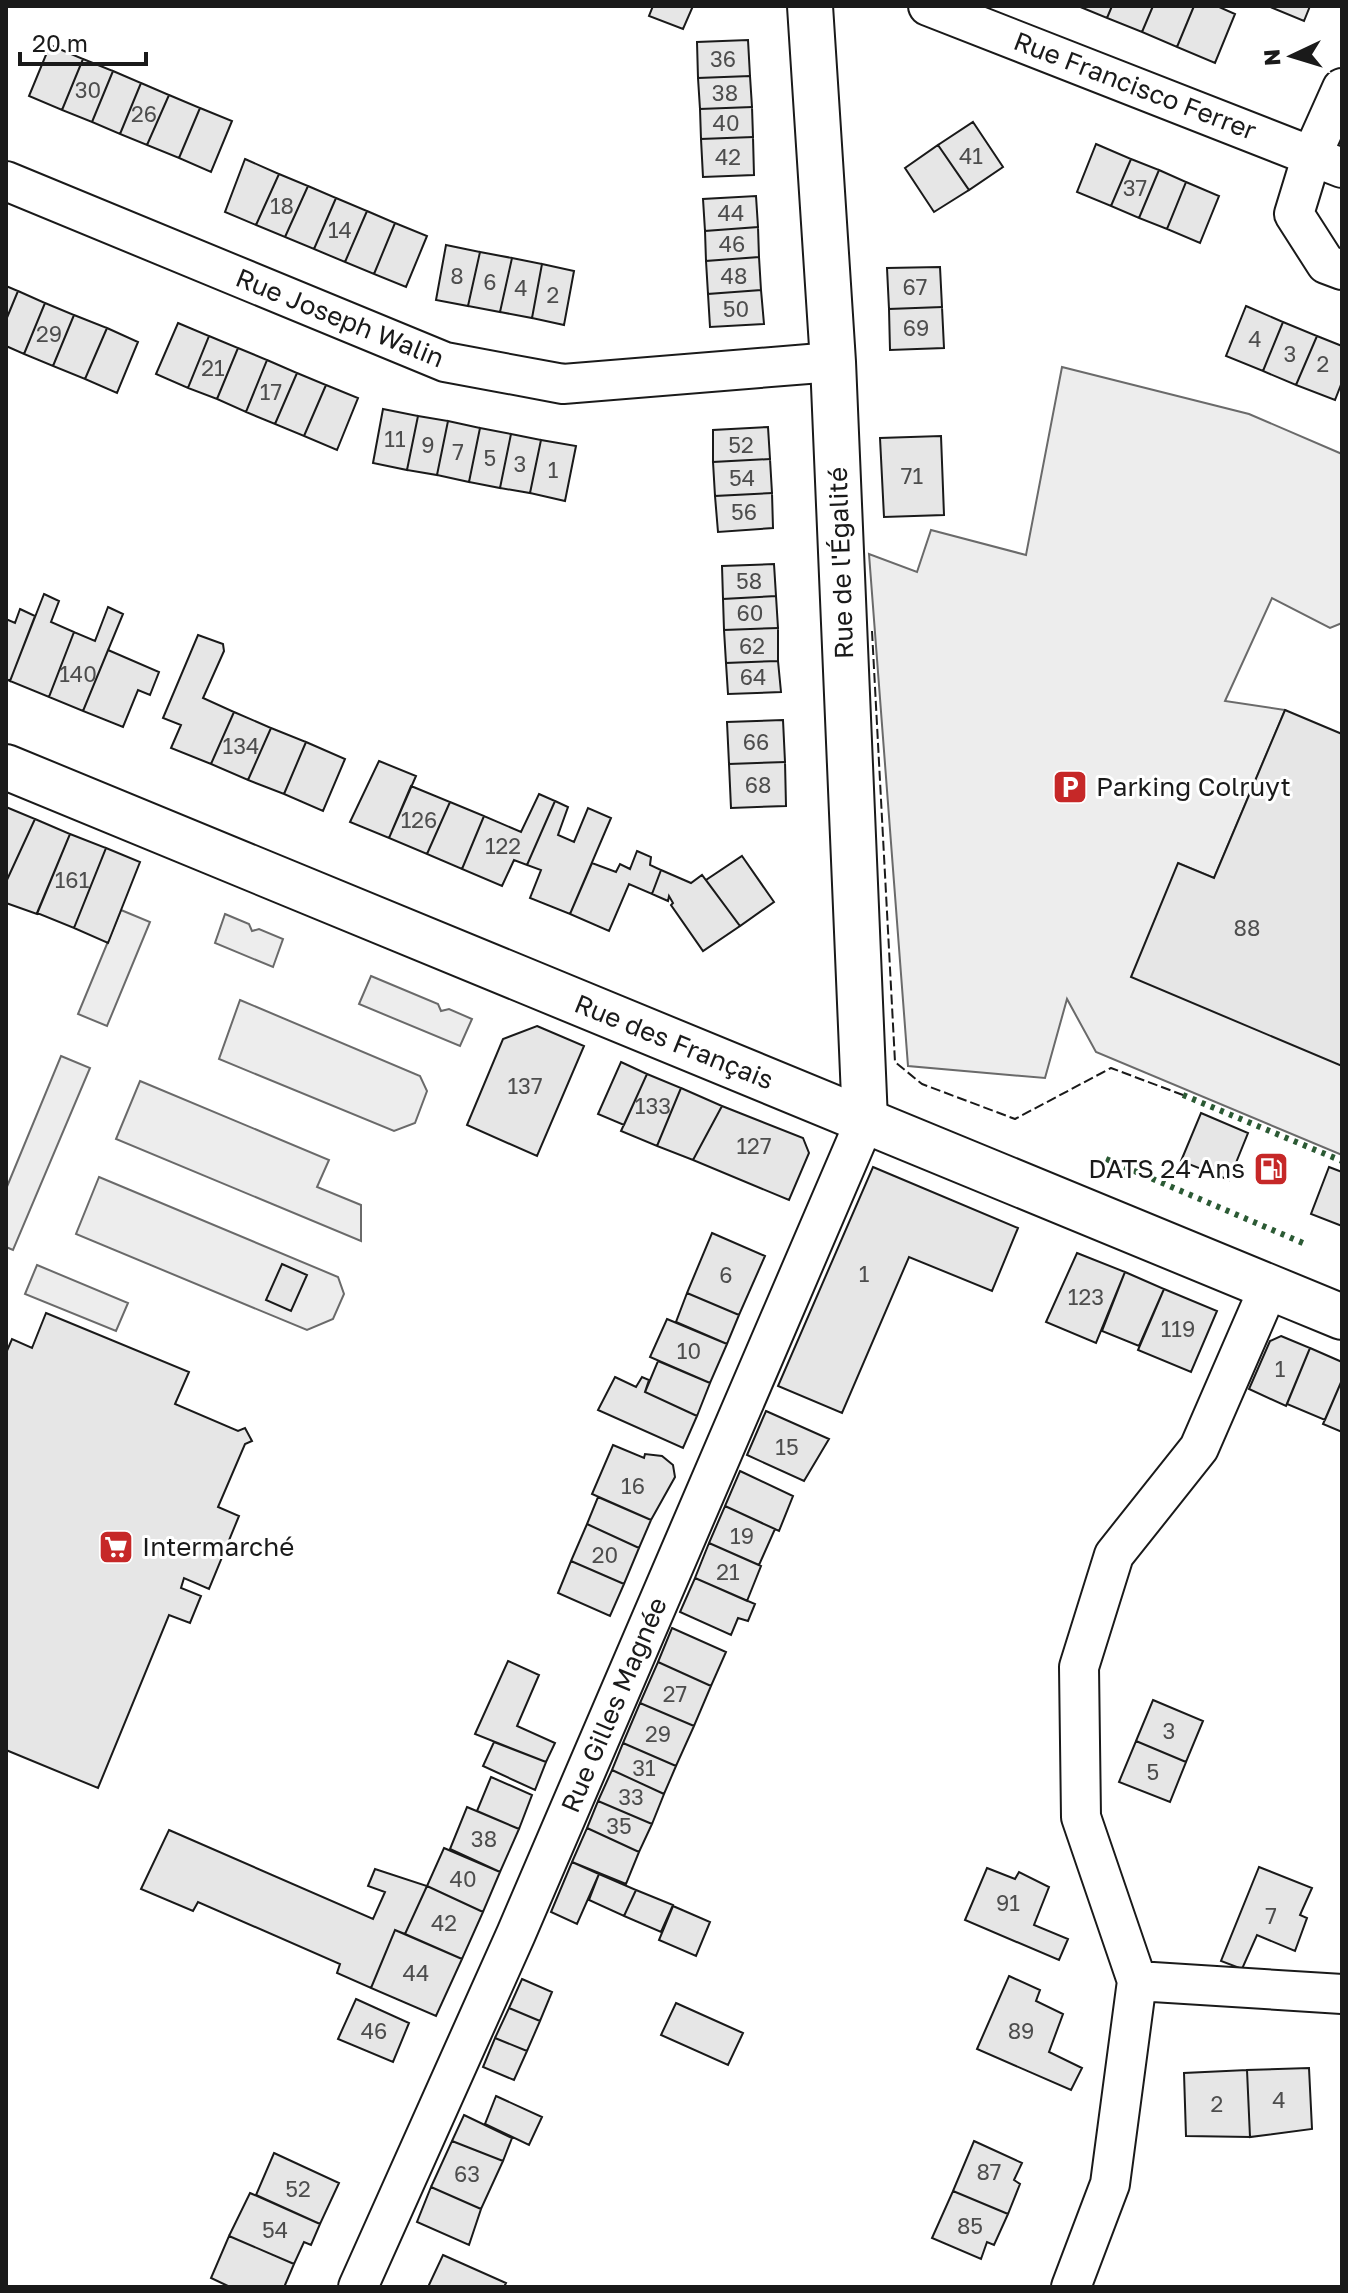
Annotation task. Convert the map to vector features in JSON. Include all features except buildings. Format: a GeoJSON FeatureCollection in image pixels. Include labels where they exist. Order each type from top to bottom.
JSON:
{"type":"FeatureCollection","features":[{"type":"Feature","properties":{"kind":"main road","name":"Rue de l'Égalité"},"geometry":{"type":"LineString","coordinates":[[810,6],[833,362],[865,1121]]}},
{"type":"Feature","properties":{"kind":"main road","name":"Rue des Français"},"geometry":{"type":"LineString","coordinates":[[6,767],[1342,1317]]}},
{"type":"Feature","properties":{"kind":"street","name":"Rue Francisco Ferrer"},"geometry":{"type":"LineString","coordinates":[[928,6],[1327,161]]}},
{"type":"Feature","properties":{"kind":"street"},"geometry":{"type":"LineString","coordinates":[[1342,88],[1327,161],[1294,214],[1326,264],[1342,270]]}},
{"type":"Feature","properties":{"kind":"street","name":"Rue Joseph Walin"},"geometry":{"type":"LineString","coordinates":[[6,181],[445,362],[563,384],[833,362]]}},
{"type":"Feature","properties":{"kind":"street","name":"Rue Gilles Magnée"},"geometry":{"type":"LineString","coordinates":[[358,2287],[516,1934],[865,1121]]}},
{"type":"Feature","properties":{"kind":"street"},"geometry":{"type":"LineString","coordinates":[[1071,2287],[1110,2184],[1137,1981],[1081,1817],[1079,1667],[1114,1555],[1199,1448],[1269,1287]]}},
{"type":"Feature","properties":{"kind":"street"},"geometry":{"type":"LineString","coordinates":[[1137,1981],[1342,1994]]}},
{"type":"Feature","properties":{"kind":"shaded area","name":"Parking Colruyt"},"geometry":{"type":"Polygon","coordinates":[[[1062,367],[1249,414],[1342,454],[1342,623],[1330,628],[1272,598],[1225,701],[1285,710],[1214,878],[1178,863],[1342,1066],[1342,1155],[1096,1052],[1067,999],[1045,1078],[908,1066],[869,554],[917,572],[931,530],[1026,555],[1062,367]]]}},
{"type":"Feature","properties":{"kind":"shaded area"},"geometry":{"type":"Polygon","coordinates":[[[121,910],[150,922],[107,1026],[78,1014],[121,910]]]}},
{"type":"Feature","properties":{"kind":"shaded area"},"geometry":{"type":"Polygon","coordinates":[[[225,914],[249,924],[252,931],[259,929],[283,939],[273,967],[215,943],[225,914]]]}},
{"type":"Feature","properties":{"kind":"shaded area"},"geometry":{"type":"Polygon","coordinates":[[[371,976],[438,1004],[441,1011],[449,1009],[472,1019],[460,1046],[359,1004],[371,976]]]}},
{"type":"Feature","properties":{"kind":"shaded area"},"geometry":{"type":"Polygon","coordinates":[[[240,1000],[420,1076],[427,1091],[415,1123],[394,1131],[219,1059],[240,1000]]]}},
{"type":"Feature","properties":{"kind":"shaded area"},"geometry":{"type":"Polygon","coordinates":[[[61,1056],[90,1068],[13,1250],[6,1247],[6,1189],[61,1056]]]}},
{"type":"Feature","properties":{"kind":"shaded area"},"geometry":{"type":"Polygon","coordinates":[[[140,1081],[329,1160],[317,1187],[361,1205],[361,1241],[116,1139],[140,1081]]]}},
{"type":"Feature","properties":{"kind":"shaded area"},"geometry":{"type":"Polygon","coordinates":[[[99,1177],[338,1277],[344,1294],[333,1319],[307,1330],[76,1234],[99,1177]]]}},
{"type":"Feature","properties":{"kind":"shaded area"},"geometry":{"type":"Polygon","coordinates":[[[37,1265],[128,1303],[116,1331],[25,1294],[37,1265]]]}},
{"type":"Feature","properties":{"kind":"hedge"},"geometry":{"type":"LineString","coordinates":[[1183,1095],[1342,1161]]}},
{"type":"Feature","properties":{"kind":"hedge"},"geometry":{"type":"LineString","coordinates":[[1106,1159],[1303,1243]]}},
{"type":"Feature","properties":{"kind":"fence"},"geometry":{"type":"LineString","coordinates":[[872,631],[895,1062],[922,1084],[1015,1119],[1111,1068],[1183,1095]]}},
{"type":"Feature","properties":{"kind":"place","name":"Parking Colruyt"},"geometry":{"type":"Point","coordinates":[1070,787]}},
{"type":"Feature","properties":{"kind":"place","name":"DATS 24 Ans"},"geometry":{"type":"Point","coordinates":[1271,1169]}},
{"type":"Feature","properties":{"kind":"place","name":"Intermarché"},"geometry":{"type":"Point","coordinates":[116,1547]}}]}
